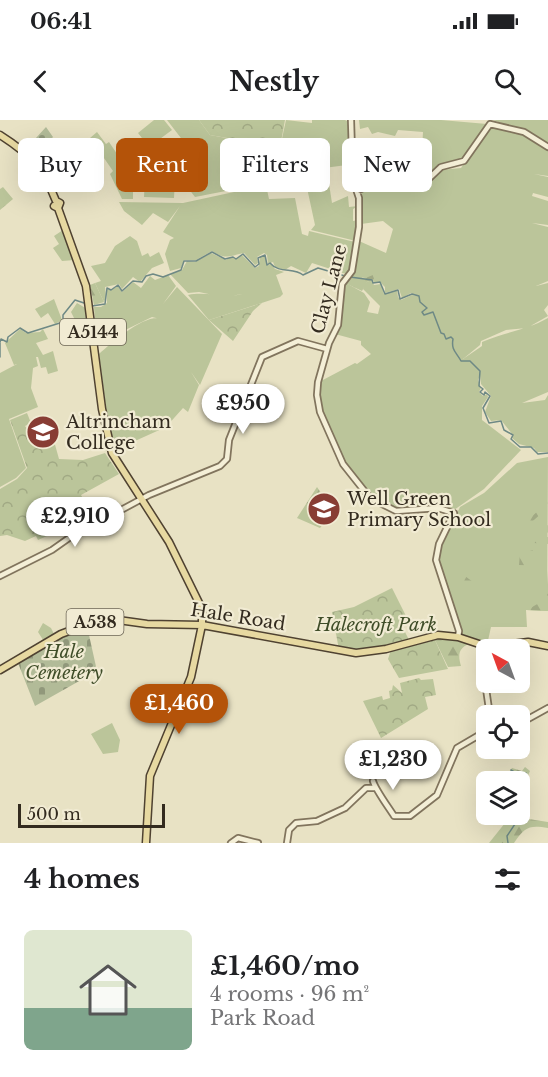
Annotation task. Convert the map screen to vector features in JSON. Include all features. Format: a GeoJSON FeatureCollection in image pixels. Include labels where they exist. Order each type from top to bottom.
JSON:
{"type":"FeatureCollection","features":[{"type":"Feature","properties":{"kind":"main road","name":"A5144"},"geometry":{"type":"LineString","coordinates":[[0,135],[20,147],[40,168],[57,205],[86,286],[106,432],[116,462],[169,542],[191,582],[200,603],[202,625]]}},
{"type":"Feature","properties":{"kind":"main road","name":"Hale Road"},"geometry":{"type":"LineString","coordinates":[[0,670],[61,634],[98,621],[116,620],[147,624],[202,625],[365,654],[438,634],[458,637],[476,644]]}},
{"type":"Feature","properties":{"kind":"main road"},"geometry":{"type":"LineString","coordinates":[[146,843],[150,776],[191,677],[202,625]]}},
{"type":"Feature","properties":{"kind":"main road","name":"Hale Road"},"geometry":{"type":"LineString","coordinates":[[530,642],[548,646]]}},
{"type":"Feature","properties":{"kind":"street","name":"Clay Lane"},"geometry":{"type":"LineString","coordinates":[[351,120],[351,138]]}},
{"type":"Feature","properties":{"kind":"street"},"geometry":{"type":"LineString","coordinates":[[432,176],[441,167],[464,161],[490,124],[524,132],[548,147]]}},
{"type":"Feature","properties":{"kind":"street","name":"Clay Lane"},"geometry":{"type":"LineString","coordinates":[[357,192],[359,227],[354,263],[340,291],[338,325],[327,349],[317,389],[320,413],[340,459],[363,491],[390,510],[438,508],[454,513],[439,544],[436,560],[459,631],[458,637]]}},
{"type":"Feature","properties":{"kind":"street"},"geometry":{"type":"LineString","coordinates":[[0,576],[141,500],[194,475],[217,468],[225,462],[229,440],[262,357],[298,341],[327,349]]}},
{"type":"Feature","properties":{"kind":"street"},"geometry":{"type":"LineString","coordinates":[[530,718],[548,708]]}},
{"type":"Feature","properties":{"kind":"street"},"geometry":{"type":"LineString","coordinates":[[287,843],[293,824],[316,821],[345,808],[373,782],[396,817],[410,816],[431,801],[440,790],[457,748],[476,737]]}},
{"type":"Feature","properties":{"kind":"street"},"geometry":{"type":"LineString","coordinates":[[366,788],[375,788]]}},
{"type":"Feature","properties":{"kind":"street"},"geometry":{"type":"LineString","coordinates":[[231,843],[238,838],[258,843]]}},
{"type":"Feature","properties":{"kind":"green space"},"geometry":{"type":"Polygon","coordinates":[[[154,120],[164,120],[172,130],[161,138],[142,138],[138,133],[154,120]]]}},
{"type":"Feature","properties":{"kind":"green space"},"geometry":{"type":"Polygon","coordinates":[[[167,120],[199,120],[210,135],[226,138],[220,138],[221,192],[195,197],[191,192],[208,192],[208,138],[181,138],[167,120]]]}},
{"type":"Feature","properties":{"kind":"green space"},"geometry":{"type":"Polygon","coordinates":[[[199,120],[285,120],[282,138],[228,138],[210,135],[199,120]]]}},
{"type":"Feature","properties":{"kind":"green space"},"geometry":{"type":"Polygon","coordinates":[[[286,120],[312,123],[312,120],[349,122],[348,138],[342,138],[342,166],[330,167],[330,138],[282,138],[286,120]]]}},
{"type":"Feature","properties":{"kind":"green space"},"geometry":{"type":"Polygon","coordinates":[[[359,120],[441,120],[487,124],[463,159],[441,165],[432,172],[432,138],[423,138],[423,132],[398,130],[395,136],[378,132],[372,134],[368,127],[360,129],[359,120]]]}},
{"type":"Feature","properties":{"kind":"green space"},"geometry":{"type":"Polygon","coordinates":[[[493,120],[548,120],[548,146],[527,132],[493,120]]]}},
{"type":"Feature","properties":{"kind":"green space"},"geometry":{"type":"Polygon","coordinates":[[[46,127],[53,137],[52,138],[36,138],[46,127]]]}},
{"type":"Feature","properties":{"kind":"green space"},"geometry":{"type":"Polygon","coordinates":[[[495,127],[524,134],[548,149],[548,176],[534,174],[548,177],[548,197],[533,193],[532,196],[548,201],[548,225],[532,223],[548,227],[548,281],[536,286],[548,283],[548,305],[544,310],[548,316],[531,326],[548,318],[548,392],[522,403],[545,400],[548,395],[548,452],[537,452],[534,448],[519,444],[512,438],[513,435],[501,420],[491,421],[485,412],[491,396],[481,384],[480,375],[479,392],[483,396],[487,394],[488,397],[482,406],[482,420],[521,450],[484,489],[454,510],[439,507],[396,509],[373,499],[345,463],[320,410],[321,381],[357,364],[371,354],[361,345],[361,341],[335,334],[341,315],[346,283],[364,293],[370,302],[367,312],[378,314],[380,306],[363,289],[365,283],[371,280],[374,285],[381,284],[384,294],[397,290],[401,300],[412,295],[418,296],[411,293],[402,298],[399,289],[385,293],[385,287],[380,282],[374,282],[372,279],[351,276],[359,241],[386,253],[393,229],[383,221],[361,224],[361,192],[432,192],[432,179],[441,170],[461,168],[489,128],[495,127]],[[524,328],[506,330],[481,341],[480,345],[463,359],[482,346],[482,342],[524,328]]]}},
{"type":"Feature","properties":{"kind":"green space"},"geometry":{"type":"Polygon","coordinates":[[[97,132],[102,138],[90,138],[97,132]]]}},
{"type":"Feature","properties":{"kind":"green space"},"geometry":{"type":"Polygon","coordinates":[[[104,141],[106,144],[109,142],[116,152],[116,186],[110,174],[113,171],[104,158],[104,141]]]}},
{"type":"Feature","properties":{"kind":"green space"},"geometry":{"type":"Polygon","coordinates":[[[3,187],[13,199],[0,210],[0,189],[3,187]]]}},
{"type":"Feature","properties":{"kind":"green space"},"geometry":{"type":"Polygon","coordinates":[[[330,190],[332,203],[348,196],[349,207],[358,206],[353,209],[353,221],[358,220],[356,241],[311,230],[315,225],[308,192],[330,190]]]}},
{"type":"Feature","properties":{"kind":"green space"},"geometry":{"type":"Polygon","coordinates":[[[119,192],[133,192],[133,199],[122,199],[119,192]]]}},
{"type":"Feature","properties":{"kind":"green space"},"geometry":{"type":"Polygon","coordinates":[[[144,192],[174,192],[174,198],[144,197],[144,192]]]}},
{"type":"Feature","properties":{"kind":"green space"},"geometry":{"type":"Polygon","coordinates":[[[234,192],[268,192],[269,199],[295,198],[302,234],[308,236],[309,231],[355,242],[350,270],[346,274],[312,263],[306,273],[291,266],[285,270],[275,267],[273,262],[268,264],[267,255],[264,253],[257,257],[258,263],[255,265],[244,253],[225,257],[212,251],[196,260],[184,260],[181,268],[170,271],[165,254],[170,240],[174,238],[163,232],[180,206],[168,222],[153,213],[142,225],[124,211],[119,202],[183,203],[234,192]]]}},
{"type":"Feature","properties":{"kind":"green space"},"geometry":{"type":"Polygon","coordinates":[[[63,230],[75,260],[62,261],[53,248],[59,244],[54,236],[63,230]]]}},
{"type":"Feature","properties":{"kind":"green space"},"geometry":{"type":"Polygon","coordinates":[[[130,236],[137,241],[142,256],[148,253],[150,257],[159,252],[164,263],[152,268],[140,282],[133,277],[122,289],[119,284],[105,287],[104,302],[95,283],[101,281],[91,266],[105,263],[115,246],[130,236]]]}},
{"type":"Feature","properties":{"kind":"green space"},"geometry":{"type":"Polygon","coordinates":[[[211,253],[226,260],[231,257],[236,259],[242,255],[255,268],[259,266],[260,257],[265,256],[267,265],[271,264],[275,269],[284,272],[276,275],[283,294],[280,297],[209,320],[188,295],[211,294],[188,293],[170,274],[182,270],[187,261],[195,262],[211,253]]]}},
{"type":"Feature","properties":{"kind":"green space"},"geometry":{"type":"Polygon","coordinates":[[[168,275],[176,286],[163,304],[177,287],[222,334],[200,385],[191,372],[199,385],[188,412],[183,408],[166,427],[115,450],[109,432],[99,354],[135,326],[157,318],[152,317],[117,334],[110,329],[96,335],[94,307],[101,307],[107,303],[107,289],[111,290],[118,286],[122,292],[133,282],[141,288],[150,276],[155,280],[168,275]]]}},
{"type":"Feature","properties":{"kind":"green space"},"geometry":{"type":"Polygon","coordinates":[[[373,275],[374,279],[367,282],[362,291],[345,283],[350,276],[361,276],[363,279],[373,275]]]}},
{"type":"Feature","properties":{"kind":"green space"},"geometry":{"type":"Polygon","coordinates":[[[95,283],[104,302],[94,305],[90,285],[95,283]]]}},
{"type":"Feature","properties":{"kind":"green space"},"geometry":{"type":"Polygon","coordinates":[[[54,299],[62,320],[55,324],[48,313],[41,318],[35,309],[54,299]]]}},
{"type":"Feature","properties":{"kind":"green space"},"geometry":{"type":"Polygon","coordinates":[[[77,303],[87,309],[91,336],[84,338],[71,312],[77,303]]]}},
{"type":"Feature","properties":{"kind":"green space"},"geometry":{"type":"Polygon","coordinates":[[[262,303],[253,311],[233,341],[209,320],[262,303]]]}},
{"type":"Feature","properties":{"kind":"green space"},"geometry":{"type":"Polygon","coordinates":[[[20,329],[26,333],[40,332],[43,329],[48,339],[36,343],[43,355],[53,351],[58,371],[48,374],[46,367],[41,368],[38,357],[36,357],[38,366],[33,368],[31,388],[38,407],[9,419],[26,468],[16,478],[0,487],[0,373],[17,364],[14,365],[5,343],[20,329]]]}},
{"type":"Feature","properties":{"kind":"green space"},"geometry":{"type":"Polygon","coordinates":[[[27,413],[31,423],[25,426],[34,437],[43,430],[54,441],[59,459],[83,460],[105,453],[119,474],[81,495],[92,516],[38,540],[36,536],[25,541],[7,535],[0,536],[0,489],[17,479],[27,468],[10,420],[27,413]]]}},
{"type":"Feature","properties":{"kind":"green space"},"geometry":{"type":"Polygon","coordinates":[[[548,457],[547,611],[526,610],[527,627],[491,627],[488,639],[476,640],[461,634],[438,560],[441,547],[460,507],[484,493],[517,463],[548,457]]]}},
{"type":"Feature","properties":{"kind":"green space","name":"Well Green Primary School"},"geometry":{"type":"Polygon","coordinates":[[[317,487],[332,509],[325,513],[326,516],[322,519],[324,523],[320,528],[297,518],[317,487]]]}},
{"type":"Feature","properties":{"kind":"green space"},"geometry":{"type":"Polygon","coordinates":[[[548,502],[544,511],[525,528],[529,519],[548,502]]]}},
{"type":"Feature","properties":{"kind":"green space"},"geometry":{"type":"Polygon","coordinates":[[[548,525],[548,532],[544,537],[548,537],[548,544],[534,543],[531,539],[537,531],[548,525]]]}},
{"type":"Feature","properties":{"kind":"green space"},"geometry":{"type":"Polygon","coordinates":[[[533,550],[531,560],[539,561],[538,566],[519,565],[520,553],[533,550]]]}},
{"type":"Feature","properties":{"kind":"green space"},"geometry":{"type":"Polygon","coordinates":[[[548,570],[548,611],[527,610],[546,599],[548,570]]]}},
{"type":"Feature","properties":{"kind":"green space"},"geometry":{"type":"Polygon","coordinates":[[[461,573],[473,582],[489,586],[463,587],[459,577],[461,573]]]}},
{"type":"Feature","properties":{"kind":"green space","name":"Halecroft Park"},"geometry":{"type":"Polygon","coordinates":[[[392,588],[409,622],[402,626],[410,642],[365,654],[339,650],[332,612],[354,607],[392,588]]]}},
{"type":"Feature","properties":{"kind":"green space"},"geometry":{"type":"Polygon","coordinates":[[[43,623],[51,628],[55,636],[45,643],[38,632],[43,623]]]}},
{"type":"Feature","properties":{"kind":"green space","name":"Hale Cemetery"},"geometry":{"type":"Polygon","coordinates":[[[87,626],[97,671],[35,706],[18,663],[54,641],[87,626]]]}},
{"type":"Feature","properties":{"kind":"green space"},"geometry":{"type":"Polygon","coordinates":[[[446,636],[469,644],[460,653],[461,666],[448,667],[434,638],[446,636]]]}},
{"type":"Feature","properties":{"kind":"green space"},"geometry":{"type":"Polygon","coordinates":[[[434,638],[448,669],[399,678],[388,659],[391,650],[434,638]]]}},
{"type":"Feature","properties":{"kind":"green space"},"geometry":{"type":"Polygon","coordinates":[[[419,678],[421,680],[433,679],[436,695],[425,697],[428,709],[381,738],[363,701],[382,696],[383,700],[390,698],[389,691],[392,690],[393,685],[402,693],[400,683],[419,678]]]}},
{"type":"Feature","properties":{"kind":"green space"},"geometry":{"type":"Polygon","coordinates":[[[112,723],[120,740],[118,752],[103,754],[91,734],[112,723]]]}},
{"type":"Feature","properties":{"kind":"green space"},"geometry":{"type":"Polygon","coordinates":[[[530,819],[548,822],[548,828],[528,828],[514,843],[489,843],[503,825],[530,825],[530,819]]]}},
{"type":"Feature","properties":{"kind":"waterway"},"geometry":{"type":"LineString","coordinates":[[92,306],[105,304],[107,288],[111,290],[118,285],[122,291],[133,281],[142,282],[146,276],[153,274],[163,277],[181,270],[184,261],[196,261],[212,252],[225,259],[233,257],[236,259],[243,254],[255,267],[259,264],[258,258],[265,255],[267,265],[270,263],[278,268],[303,275],[318,268],[345,276]]}},
{"type":"Feature","properties":{"kind":"waterway"},"geometry":{"type":"LineString","coordinates":[[350,277],[372,280],[373,283],[380,282],[385,294],[398,290],[400,299],[412,294],[419,296],[420,302],[427,308],[422,312],[424,315],[433,312],[441,333],[446,339],[451,337],[453,339],[453,348],[461,361],[470,361],[480,371],[479,386],[483,389],[480,392],[484,395],[485,392],[490,396],[483,408],[489,423],[501,421],[504,430],[513,435],[511,439],[520,447],[531,447],[538,454],[548,453]]}},
{"type":"Feature","properties":{"kind":"waterway"},"geometry":{"type":"LineString","coordinates":[[0,342],[1,339],[7,342],[8,337],[20,328],[28,333],[63,322],[63,315],[75,300],[87,304]]}},
{"type":"Feature","properties":{"kind":"waterway"},"geometry":{"type":"LineString","coordinates":[[0,343],[0,357]]}},
{"type":"Feature","properties":{"kind":"waterway"},"geometry":{"type":"LineString","coordinates":[[508,843],[507,836],[514,825]]}},
{"type":"Feature","properties":{"kind":"place","name":"Altrincham College"},"geometry":{"type":"Point","coordinates":[43,432]}},
{"type":"Feature","properties":{"kind":"place","name":"Well Green Primary School"},"geometry":{"type":"Point","coordinates":[324,509]}}]}
